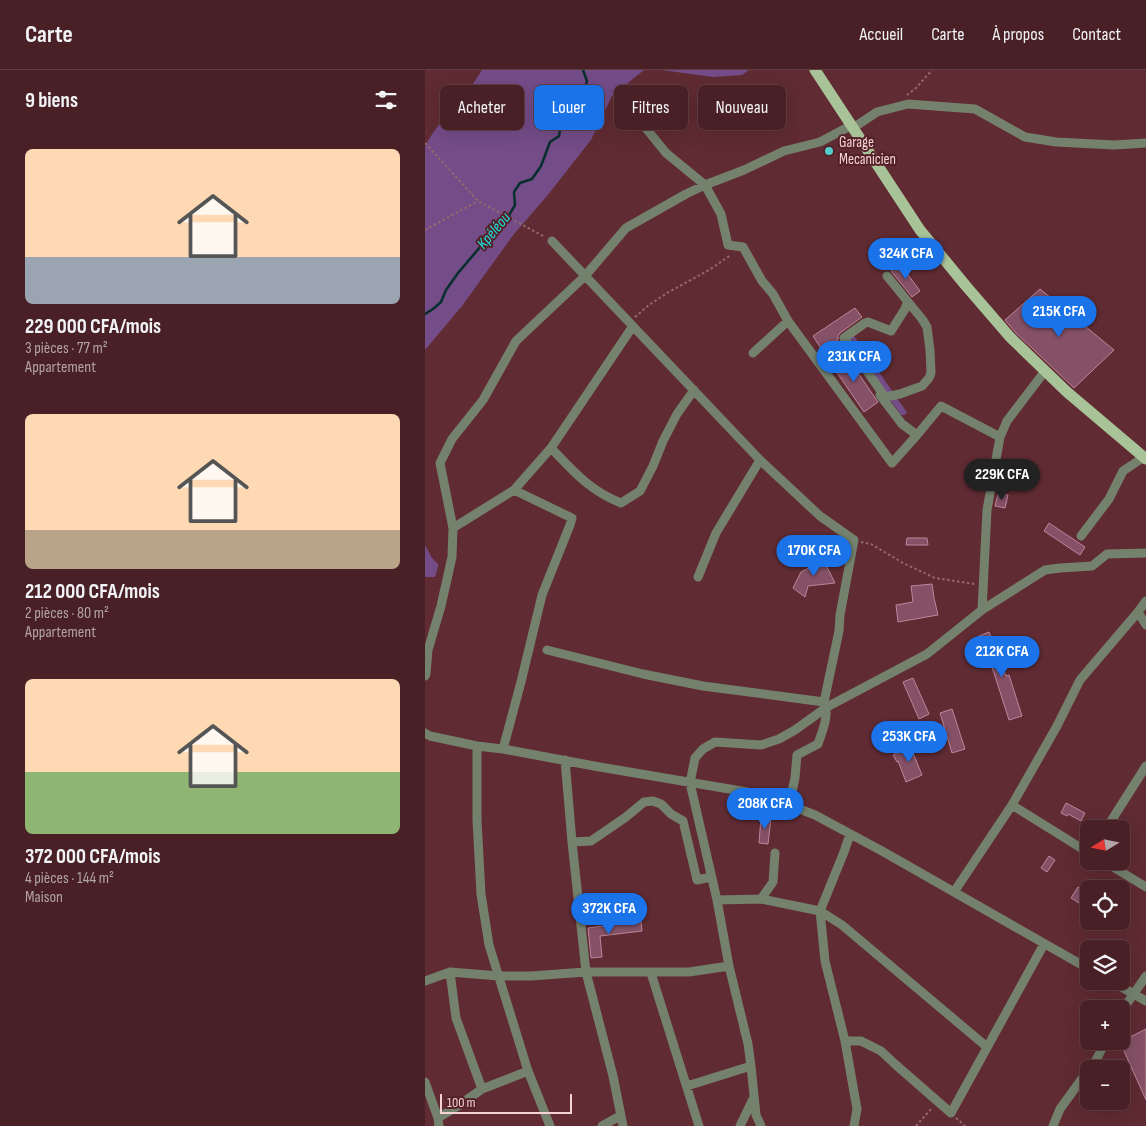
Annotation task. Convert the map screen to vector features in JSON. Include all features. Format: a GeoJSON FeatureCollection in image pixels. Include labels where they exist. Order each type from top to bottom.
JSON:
{"type":"FeatureCollection","features":[{"type":"Feature","properties":{"kind":"main road"},"geometry":{"type":"LineString","coordinates":[[815,70],[900,201],[926,237],[991,316],[1067,392],[1145,458]]}},
{"type":"Feature","properties":{"kind":"street"},"geometry":{"type":"LineString","coordinates":[[425,676],[427,650],[441,606],[452,557],[453,528],[440,463],[452,439],[483,400],[517,341],[585,276],[626,228],[705,185],[744,170],[784,151],[820,142],[852,127],[877,112],[908,104],[975,109],[1025,137],[1056,142],[1146,143]]}},
{"type":"Feature","properties":{"kind":"street"},"geometry":{"type":"LineString","coordinates":[[647,130],[666,154],[705,185],[721,214],[728,245],[743,247],[762,281],[773,294],[788,320],[892,463],[941,406],[1000,437]]}},
{"type":"Feature","properties":{"kind":"street"},"geometry":{"type":"LineString","coordinates":[[552,241],[760,460],[820,516],[854,540],[825,705],[825,718],[818,744],[797,755],[795,778],[789,805]]}},
{"type":"Feature","properties":{"kind":"street"},"geometry":{"type":"LineString","coordinates":[[885,398],[922,386],[931,373],[927,327],[887,276]]}},
{"type":"Feature","properties":{"kind":"street"},"geometry":{"type":"LineString","coordinates":[[907,302],[905,309],[891,331],[872,323],[865,323],[844,338],[902,424],[917,435]]}},
{"type":"Feature","properties":{"kind":"street"},"geometry":{"type":"LineString","coordinates":[[753,353],[788,320]]}},
{"type":"Feature","properties":{"kind":"street"},"geometry":{"type":"LineString","coordinates":[[453,528],[514,490],[551,448],[631,324]]}},
{"type":"Feature","properties":{"kind":"street"},"geometry":{"type":"LineString","coordinates":[[827,354],[847,342]]}},
{"type":"Feature","properties":{"kind":"street"},"geometry":{"type":"LineString","coordinates":[[982,610],[987,510],[1000,437],[1007,421],[1045,371]]}},
{"type":"Feature","properties":{"kind":"street"},"geometry":{"type":"LineString","coordinates":[[551,448],[584,482],[606,497],[621,503],[640,491],[677,414],[694,390]]}},
{"type":"Feature","properties":{"kind":"street"},"geometry":{"type":"LineString","coordinates":[[876,390],[885,398]]}},
{"type":"Feature","properties":{"kind":"street"},"geometry":{"type":"LineString","coordinates":[[1081,536],[1109,499],[1123,471],[1145,458]]}},
{"type":"Feature","properties":{"kind":"street"},"geometry":{"type":"LineString","coordinates":[[698,577],[716,533],[760,460]]}},
{"type":"Feature","properties":{"kind":"street"},"geometry":{"type":"LineString","coordinates":[[503,749],[542,595],[572,518],[514,490]]}},
{"type":"Feature","properties":{"kind":"street"},"geometry":{"type":"LineString","coordinates":[[761,1126],[756,1115],[748,1044],[729,966],[717,900],[690,783],[695,758],[708,745],[715,742],[761,745],[779,739],[795,730],[825,705],[927,654],[982,610],[1045,570],[1092,566],[1107,554],[1146,552]]}},
{"type":"Feature","properties":{"kind":"street"},"geometry":{"type":"LineString","coordinates":[[954,892],[1013,805],[1080,680],[1146,601]]}},
{"type":"Feature","properties":{"kind":"street"},"geometry":{"type":"LineString","coordinates":[[1138,612],[1146,625]]}},
{"type":"Feature","properties":{"kind":"street"},"geometry":{"type":"LineString","coordinates":[[547,650],[694,685],[825,705]]}},
{"type":"Feature","properties":{"kind":"street"},"geometry":{"type":"LineString","coordinates":[[425,733],[430,736],[477,746],[747,792],[789,805],[815,815],[850,834],[1080,963]]}},
{"type":"Feature","properties":{"kind":"street"},"geometry":{"type":"LineString","coordinates":[[477,746],[477,820],[481,894],[489,945],[528,1071],[550,1126]]}},
{"type":"Feature","properties":{"kind":"street"},"geometry":{"type":"LineString","coordinates":[[565,760],[586,972],[613,1076],[623,1126]]}},
{"type":"Feature","properties":{"kind":"street"},"geometry":{"type":"LineString","coordinates":[[1112,820],[1146,766]]}},
{"type":"Feature","properties":{"kind":"street"},"geometry":{"type":"LineString","coordinates":[[572,842],[591,841],[644,802],[653,801],[661,804],[671,814],[683,821],[697,880],[711,877]]}},
{"type":"Feature","properties":{"kind":"street"},"geometry":{"type":"LineString","coordinates":[[1013,805],[1080,847]]}},
{"type":"Feature","properties":{"kind":"street"},"geometry":{"type":"LineString","coordinates":[[850,834],[820,911],[825,961],[845,1041],[857,1109],[854,1126]]}},
{"type":"Feature","properties":{"kind":"street"},"geometry":{"type":"LineString","coordinates":[[761,899],[773,882],[775,853]]}},
{"type":"Feature","properties":{"kind":"street"},"geometry":{"type":"LineString","coordinates":[[1118,870],[1146,887]]}},
{"type":"Feature","properties":{"kind":"street"},"geometry":{"type":"LineString","coordinates":[[717,900],[761,899],[820,911],[842,925],[987,1047]]}},
{"type":"Feature","properties":{"kind":"street"},"geometry":{"type":"LineString","coordinates":[[845,1041],[861,1041],[881,1051],[895,1066],[951,1113],[1044,944]]}},
{"type":"Feature","properties":{"kind":"street"},"geometry":{"type":"LineString","coordinates":[[425,981],[450,972],[499,976],[531,976],[586,972],[689,972],[729,966]]}},
{"type":"Feature","properties":{"kind":"street"},"geometry":{"type":"LineString","coordinates":[[450,972],[456,1018],[482,1089]]}},
{"type":"Feature","properties":{"kind":"street"},"geometry":{"type":"LineString","coordinates":[[651,972],[699,1126]]}},
{"type":"Feature","properties":{"kind":"street"},"geometry":{"type":"LineString","coordinates":[[1129,1000],[1146,976]]}},
{"type":"Feature","properties":{"kind":"street"},"geometry":{"type":"LineString","coordinates":[[1126,990],[1146,1001]]}},
{"type":"Feature","properties":{"kind":"street"},"geometry":{"type":"LineString","coordinates":[[687,1086],[751,1066]]}},
{"type":"Feature","properties":{"kind":"street"},"geometry":{"type":"LineString","coordinates":[[425,1082],[439,1122],[482,1089],[528,1071]]}},
{"type":"Feature","properties":{"kind":"street"},"geometry":{"type":"LineString","coordinates":[[1053,1126],[1060,1109],[1080,1080]]}},
{"type":"Feature","properties":{"kind":"street"},"geometry":{"type":"LineString","coordinates":[[740,1126],[754,1096]]}},
{"type":"Feature","properties":{"kind":"street"},"geometry":{"type":"LineString","coordinates":[[602,1126],[620,1116]]}},
{"type":"Feature","properties":{"kind":"path"},"geometry":{"type":"LineString","coordinates":[[904,96],[916,88],[932,70]]}},
{"type":"Feature","properties":{"kind":"path"},"geometry":{"type":"LineString","coordinates":[[425,143],[478,201],[552,241]]}},
{"type":"Feature","properties":{"kind":"path"},"geometry":{"type":"LineString","coordinates":[[425,230],[478,201]]}},
{"type":"Feature","properties":{"kind":"path"},"geometry":{"type":"LineString","coordinates":[[631,324],[649,305],[709,270],[743,247]]}},
{"type":"Feature","properties":{"kind":"path"},"geometry":{"type":"LineString","coordinates":[[854,540],[871,544],[903,563],[935,578],[983,585]]}},
{"type":"Feature","properties":{"kind":"path"},"geometry":{"type":"LineString","coordinates":[[916,1126],[932,1108],[942,1106]]}},
{"type":"Feature","properties":{"kind":"shaded area"},"geometry":{"type":"Polygon","coordinates":[[[482,70],[644,70],[626,85],[614,85],[614,94],[604,113],[604,85],[534,85],[534,130],[596,130],[591,140],[514,234],[462,306],[425,350],[425,146],[440,123],[440,130],[524,130],[524,85],[472,85],[482,70]]]}},
{"type":"Feature","properties":{"kind":"shaded area"},"geometry":{"type":"Polygon","coordinates":[[[662,70],[749,70],[742,75],[713,77],[662,70]]]}},
{"type":"Feature","properties":{"kind":"shaded area"},"geometry":{"type":"Polygon","coordinates":[[[852,333],[906,411],[907,413],[904,415],[901,415],[846,339],[852,333]]]}},
{"type":"Feature","properties":{"kind":"shaded area"},"geometry":{"type":"Polygon","coordinates":[[[425,545],[432,558],[438,564],[435,577],[425,577],[425,545]]]}},
{"type":"Feature","properties":{"kind":"building"},"geometry":{"type":"Polygon","coordinates":[[[900,264],[920,291],[912,297],[891,271],[900,264]]]}},
{"type":"Feature","properties":{"kind":"building"},"geometry":{"type":"Polygon","coordinates":[[[1040,289],[1114,350],[1074,388],[1015,332],[1005,320],[1040,289]]]}},
{"type":"Feature","properties":{"kind":"building"},"geometry":{"type":"Polygon","coordinates":[[[855,308],[862,317],[840,333],[838,340],[822,350],[813,336],[855,308]]]}},
{"type":"Feature","properties":{"kind":"building"},"geometry":{"type":"Polygon","coordinates":[[[845,354],[878,402],[864,412],[831,364],[845,354]]]}},
{"type":"Feature","properties":{"kind":"building"},"geometry":{"type":"Polygon","coordinates":[[[1003,465],[1022,471],[1019,480],[1000,473],[1003,465]]]}},
{"type":"Feature","properties":{"kind":"building"},"geometry":{"type":"Polygon","coordinates":[[[998,494],[1008,495],[1005,508],[995,506],[998,494]]]}},
{"type":"Feature","properties":{"kind":"building"},"geometry":{"type":"Polygon","coordinates":[[[1049,523],[1085,547],[1080,555],[1044,531],[1049,523]]]}},
{"type":"Feature","properties":{"kind":"building"},"geometry":{"type":"Polygon","coordinates":[[[907,538],[927,538],[928,545],[906,545],[907,538]]]}},
{"type":"Feature","properties":{"kind":"building"},"geometry":{"type":"Polygon","coordinates":[[[826,559],[830,565],[827,567],[835,583],[808,586],[805,597],[793,588],[801,572],[826,559]]]}},
{"type":"Feature","properties":{"kind":"building"},"geometry":{"type":"Polygon","coordinates":[[[932,584],[938,615],[898,622],[896,605],[913,602],[911,586],[932,584]]]}},
{"type":"Feature","properties":{"kind":"building"},"geometry":{"type":"Polygon","coordinates":[[[989,632],[1006,676],[1009,675],[1022,716],[1009,720],[994,673],[979,636],[989,632]]]}},
{"type":"Feature","properties":{"kind":"building"},"geometry":{"type":"Polygon","coordinates":[[[913,678],[929,714],[919,719],[903,682],[913,678]]]}},
{"type":"Feature","properties":{"kind":"building"},"geometry":{"type":"Polygon","coordinates":[[[952,709],[965,749],[952,753],[940,713],[952,709]]]}},
{"type":"Feature","properties":{"kind":"building"},"geometry":{"type":"Polygon","coordinates":[[[916,743],[920,750],[913,753],[922,775],[906,782],[898,761],[893,755],[916,743]]]}},
{"type":"Feature","properties":{"kind":"building"},"geometry":{"type":"Polygon","coordinates":[[[1066,803],[1085,813],[1080,820],[1068,814],[1067,816],[1061,813],[1066,803]]]}},
{"type":"Feature","properties":{"kind":"building"},"geometry":{"type":"Polygon","coordinates":[[[761,817],[771,818],[768,844],[759,843],[761,817]]]}},
{"type":"Feature","properties":{"kind":"building"},"geometry":{"type":"Polygon","coordinates":[[[1049,856],[1055,860],[1047,872],[1041,868],[1049,856]]]}},
{"type":"Feature","properties":{"kind":"building"},"geometry":{"type":"Polygon","coordinates":[[[1078,887],[1080,888],[1079,903],[1071,898],[1078,887]]]}},
{"type":"Feature","properties":{"kind":"building"},"geometry":{"type":"Polygon","coordinates":[[[641,921],[642,931],[600,936],[602,957],[591,958],[588,928],[641,921]]]}},
{"type":"Feature","properties":{"kind":"building"},"geometry":{"type":"Polygon","coordinates":[[[1146,1029],[1146,1100],[1130,1064],[1130,1060],[1128,1060],[1124,1050],[1130,1050],[1130,1037],[1146,1029]]]}},
{"type":"Feature","properties":{"kind":"waterway","name":"Kpéléou"},"geometry":{"type":"LineString","coordinates":[[425,314],[441,302],[446,290],[458,273],[508,217],[515,205],[514,192],[520,183],[532,179],[541,166],[550,142],[559,136],[563,112],[568,105],[577,100],[584,92],[587,81],[583,70]]}},
{"type":"Feature","properties":{"kind":"place","name":"Garage Mecanicien"},"geometry":{"type":"Point","coordinates":[829,151]}}]}
